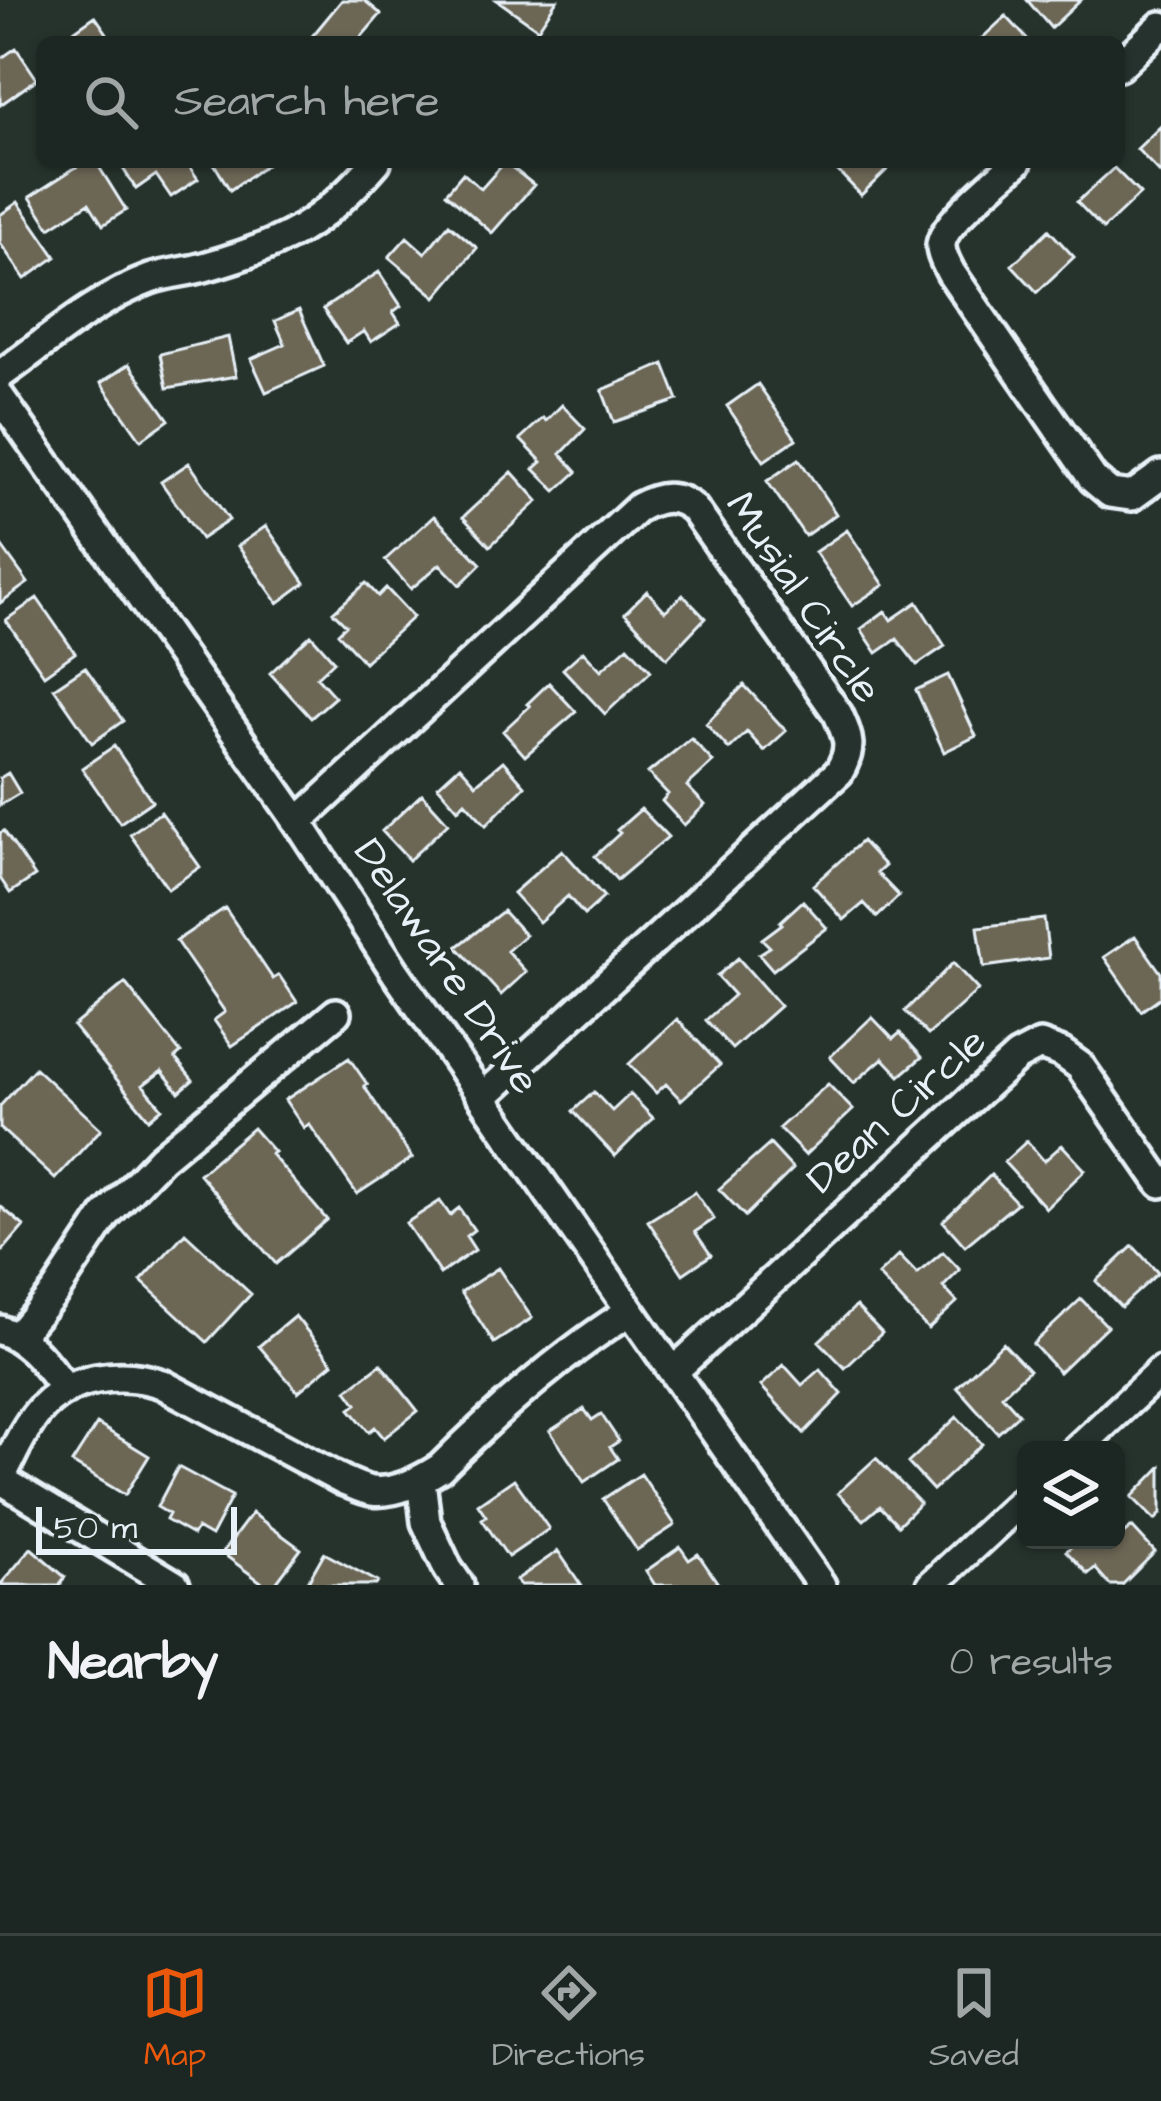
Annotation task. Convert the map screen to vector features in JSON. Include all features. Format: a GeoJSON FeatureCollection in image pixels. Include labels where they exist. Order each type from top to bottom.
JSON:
{"type":"FeatureCollection","features":[{"type":"Feature","properties":{"kind":"street"},"geometry":{"type":"LineString","coordinates":[[1125,60],[1161,26]]}},
{"type":"Feature","properties":{"kind":"street"},"geometry":{"type":"LineString","coordinates":[[0,375],[104,302],[150,279],[200,268],[288,238],[318,220],[370,168]]}},
{"type":"Feature","properties":{"kind":"street"},"geometry":{"type":"LineString","coordinates":[[1011,168],[941,240],[951,273],[1093,479],[1110,493],[1132,496],[1161,475]]}},
{"type":"Feature","properties":{"kind":"street","name":"Delaware Drive"},"geometry":{"type":"LineString","coordinates":[[0,397],[821,1585]]}},
{"type":"Feature","properties":{"kind":"street","name":"Musial Circle"},"geometry":{"type":"LineString","coordinates":[[298,822],[639,508],[662,498],[687,502],[700,516],[838,714],[850,754],[839,772],[483,1097]]}},
{"type":"Feature","properties":{"kind":"street"},"geometry":{"type":"LineString","coordinates":[[66,1390],[38,1354],[9,1333],[55,1292],[106,1215],[160,1159],[336,1013]]}},
{"type":"Feature","properties":{"kind":"street","name":"Dean Circle"},"geometry":{"type":"LineString","coordinates":[[674,1371],[1016,1057],[1040,1045],[1062,1052],[1080,1066],[1161,1183]]}},
{"type":"Feature","properties":{"kind":"street"},"geometry":{"type":"LineString","coordinates":[[176,1585],[0,1479],[40,1408],[66,1390],[104,1376],[142,1377],[344,1480],[372,1491],[399,1488],[440,1468],[549,1368],[629,1312]]}},
{"type":"Feature","properties":{"kind":"street"},"geometry":{"type":"LineString","coordinates":[[1086,1441],[1161,1371]]}},
{"type":"Feature","properties":{"kind":"street"},"geometry":{"type":"LineString","coordinates":[[421,1480],[426,1522],[459,1585]]}},
{"type":"Feature","properties":{"kind":"street"},"geometry":{"type":"LineString","coordinates":[[931,1585],[1017,1505]]}},
{"type":"Feature","properties":{"kind":"building"},"geometry":{"type":"Polygon","coordinates":[[[342,0],[364,0],[381,14],[362,36],[312,36],[342,0]]]}},
{"type":"Feature","properties":{"kind":"building"},"geometry":{"type":"Polygon","coordinates":[[[497,0],[557,0],[538,29],[497,0]]]}},
{"type":"Feature","properties":{"kind":"building"},"geometry":{"type":"Polygon","coordinates":[[[1027,0],[1081,0],[1051,28],[1027,0]]]}},
{"type":"Feature","properties":{"kind":"building"},"geometry":{"type":"Polygon","coordinates":[[[95,16],[109,36],[67,36],[95,16]]]}},
{"type":"Feature","properties":{"kind":"building"},"geometry":{"type":"Polygon","coordinates":[[[1006,16],[1024,36],[984,36],[1006,16]]]}},
{"type":"Feature","properties":{"kind":"building"},"geometry":{"type":"Polygon","coordinates":[[[16,48],[36,80],[0,105],[0,59],[16,48]]]}},
{"type":"Feature","properties":{"kind":"building"},"geometry":{"type":"Polygon","coordinates":[[[1161,126],[1161,174],[1137,149],[1161,126]]]}},
{"type":"Feature","properties":{"kind":"building"},"geometry":{"type":"Polygon","coordinates":[[[75,168],[100,168],[126,210],[103,225],[89,203],[50,228],[30,197],[75,168]]]}},
{"type":"Feature","properties":{"kind":"building"},"geometry":{"type":"Polygon","coordinates":[[[123,168],[190,168],[198,179],[171,197],[156,175],[136,189],[123,168]]]}},
{"type":"Feature","properties":{"kind":"building"},"geometry":{"type":"Polygon","coordinates":[[[217,168],[261,168],[230,190],[217,168]]]}},
{"type":"Feature","properties":{"kind":"building"},"geometry":{"type":"Polygon","coordinates":[[[500,168],[513,168],[534,185],[492,233],[446,193],[463,173],[481,189],[500,168]]]}},
{"type":"Feature","properties":{"kind":"building"},"geometry":{"type":"Polygon","coordinates":[[[835,168],[889,168],[861,195],[835,168]]]}},
{"type":"Feature","properties":{"kind":"building"},"geometry":{"type":"Polygon","coordinates":[[[1114,168],[1140,194],[1103,229],[1077,202],[1114,168]]]}},
{"type":"Feature","properties":{"kind":"building"},"geometry":{"type":"Polygon","coordinates":[[[18,202],[56,257],[25,279],[0,243],[0,215],[18,202]]]}},
{"type":"Feature","properties":{"kind":"building"},"geometry":{"type":"Polygon","coordinates":[[[449,224],[477,248],[436,297],[389,257],[407,237],[425,253],[449,224]]]}},
{"type":"Feature","properties":{"kind":"building"},"geometry":{"type":"Polygon","coordinates":[[[1049,230],[1074,257],[1037,292],[1012,265],[1049,230]]]}},
{"type":"Feature","properties":{"kind":"building"},"geometry":{"type":"Polygon","coordinates":[[[379,272],[401,306],[393,312],[400,323],[371,342],[364,331],[346,343],[323,309],[379,272]]]}},
{"type":"Feature","properties":{"kind":"building"},"geometry":{"type":"Polygon","coordinates":[[[299,310],[324,366],[266,392],[251,359],[285,344],[275,321],[299,310]]]}},
{"type":"Feature","properties":{"kind":"building"},"geometry":{"type":"Polygon","coordinates":[[[228,337],[236,376],[167,388],[160,354],[228,337]]]}},
{"type":"Feature","properties":{"kind":"building"},"geometry":{"type":"Polygon","coordinates":[[[129,364],[169,420],[141,440],[101,383],[129,364]]]}},
{"type":"Feature","properties":{"kind":"building"},"geometry":{"type":"Polygon","coordinates":[[[664,364],[678,400],[614,422],[602,390],[664,364]]]}},
{"type":"Feature","properties":{"kind":"building"},"geometry":{"type":"Polygon","coordinates":[[[758,384],[796,439],[764,461],[727,406],[758,384]]]}},
{"type":"Feature","properties":{"kind":"building"},"geometry":{"type":"Polygon","coordinates":[[[562,405],[585,429],[561,454],[577,472],[556,491],[534,469],[542,462],[520,439],[562,405]]]}},
{"type":"Feature","properties":{"kind":"building"},"geometry":{"type":"Polygon","coordinates":[[[799,459],[836,514],[805,536],[767,481],[799,459]]]}},
{"type":"Feature","properties":{"kind":"building"},"geometry":{"type":"Polygon","coordinates":[[[189,463],[229,520],[201,539],[161,482],[189,463]]]}},
{"type":"Feature","properties":{"kind":"building"},"geometry":{"type":"Polygon","coordinates":[[[512,472],[538,501],[490,546],[463,517],[512,472]]]}},
{"type":"Feature","properties":{"kind":"building"},"geometry":{"type":"Polygon","coordinates":[[[434,516],[481,564],[460,585],[440,564],[411,589],[385,560],[434,516]]]}},
{"type":"Feature","properties":{"kind":"building"},"geometry":{"type":"Polygon","coordinates":[[[266,526],[305,583],[278,603],[238,546],[266,526]]]}},
{"type":"Feature","properties":{"kind":"building"},"geometry":{"type":"Polygon","coordinates":[[[847,530],[884,585],[852,606],[815,552],[847,530]]]}},
{"type":"Feature","properties":{"kind":"building"},"geometry":{"type":"Polygon","coordinates":[[[0,544],[28,583],[0,603],[0,544]]]}},
{"type":"Feature","properties":{"kind":"building"},"geometry":{"type":"Polygon","coordinates":[[[366,583],[378,596],[386,588],[413,617],[364,662],[338,633],[346,625],[333,612],[366,583]]]}},
{"type":"Feature","properties":{"kind":"building"},"geometry":{"type":"Polygon","coordinates":[[[647,591],[665,611],[683,595],[705,618],[667,658],[625,613],[647,591]]]}},
{"type":"Feature","properties":{"kind":"building"},"geometry":{"type":"Polygon","coordinates":[[[37,598],[75,653],[44,675],[6,620],[37,598]]]}},
{"type":"Feature","properties":{"kind":"building"},"geometry":{"type":"Polygon","coordinates":[[[917,602],[945,646],[917,665],[897,639],[877,653],[861,629],[885,611],[891,620],[917,602]]]}},
{"type":"Feature","properties":{"kind":"building"},"geometry":{"type":"Polygon","coordinates":[[[311,635],[334,661],[317,677],[335,697],[311,718],[270,673],[311,635]]]}},
{"type":"Feature","properties":{"kind":"building"},"geometry":{"type":"Polygon","coordinates":[[[628,646],[651,671],[605,714],[563,669],[583,651],[601,670],[628,646]]]}},
{"type":"Feature","properties":{"kind":"building"},"geometry":{"type":"Polygon","coordinates":[[[85,667],[123,721],[92,743],[54,688],[85,667]]]}},
{"type":"Feature","properties":{"kind":"building"},"geometry":{"type":"Polygon","coordinates":[[[948,675],[976,736],[944,752],[916,690],[948,675]]]}},
{"type":"Feature","properties":{"kind":"building"},"geometry":{"type":"Polygon","coordinates":[[[549,683],[576,712],[525,756],[503,731],[549,683]]]}},
{"type":"Feature","properties":{"kind":"building"},"geometry":{"type":"Polygon","coordinates":[[[744,685],[786,731],[764,751],[747,732],[729,749],[706,724],[744,685]]]}},
{"type":"Feature","properties":{"kind":"building"},"geometry":{"type":"Polygon","coordinates":[[[691,738],[713,762],[687,786],[705,805],[684,825],[662,801],[668,794],[648,773],[691,738]]]}},
{"type":"Feature","properties":{"kind":"building"},"geometry":{"type":"Polygon","coordinates":[[[114,746],[152,801],[120,823],[82,768],[114,746]]]}},
{"type":"Feature","properties":{"kind":"building"},"geometry":{"type":"Polygon","coordinates":[[[503,761],[525,786],[486,825],[465,802],[458,809],[438,786],[460,766],[476,784],[503,761]]]}},
{"type":"Feature","properties":{"kind":"building"},"geometry":{"type":"Polygon","coordinates":[[[8,773],[20,793],[0,805],[0,778],[8,773]]]}},
{"type":"Feature","properties":{"kind":"building"},"geometry":{"type":"Polygon","coordinates":[[[422,794],[448,823],[409,860],[382,831],[422,794]]]}},
{"type":"Feature","properties":{"kind":"building"},"geometry":{"type":"Polygon","coordinates":[[[641,809],[668,837],[617,880],[595,856],[641,809]]]}},
{"type":"Feature","properties":{"kind":"building"},"geometry":{"type":"Polygon","coordinates":[[[161,812],[200,867],[168,889],[130,834],[161,812]]]}},
{"type":"Feature","properties":{"kind":"building"},"geometry":{"type":"Polygon","coordinates":[[[4,831],[35,876],[10,893],[0,878],[0,833],[4,831]]]}},
{"type":"Feature","properties":{"kind":"building"},"geometry":{"type":"Polygon","coordinates":[[[862,841],[885,866],[877,873],[899,896],[877,917],[864,903],[844,920],[813,885],[862,841]]]}},
{"type":"Feature","properties":{"kind":"building"},"geometry":{"type":"Polygon","coordinates":[[[562,850],[604,897],[584,915],[568,896],[539,922],[513,893],[562,850]]]}},
{"type":"Feature","properties":{"kind":"building"},"geometry":{"type":"Polygon","coordinates":[[[803,901],[827,928],[773,970],[759,954],[770,947],[762,939],[803,901]]]}},
{"type":"Feature","properties":{"kind":"building"},"geometry":{"type":"Polygon","coordinates":[[[225,908],[273,979],[279,975],[297,1002],[232,1046],[214,1020],[225,1012],[176,941],[225,908]]]}},
{"type":"Feature","properties":{"kind":"building"},"geometry":{"type":"Polygon","coordinates":[[[503,911],[525,935],[507,951],[526,972],[501,995],[457,947],[503,911]]]}},
{"type":"Feature","properties":{"kind":"building"},"geometry":{"type":"Polygon","coordinates":[[[1044,919],[1049,958],[984,967],[978,927],[1044,919]]]}},
{"type":"Feature","properties":{"kind":"building"},"geometry":{"type":"Polygon","coordinates":[[[1135,936],[1161,973],[1161,997],[1141,1011],[1104,957],[1135,936]]]}},
{"type":"Feature","properties":{"kind":"building"},"geometry":{"type":"Polygon","coordinates":[[[738,958],[780,1006],[732,1049],[706,1020],[734,995],[717,976],[738,958]]]}},
{"type":"Feature","properties":{"kind":"building"},"geometry":{"type":"Polygon","coordinates":[[[953,963],[978,990],[928,1035],[905,1011],[953,963]]]}},
{"type":"Feature","properties":{"kind":"building"},"geometry":{"type":"Polygon","coordinates":[[[125,983],[181,1053],[175,1058],[193,1080],[179,1092],[162,1071],[143,1085],[162,1108],[149,1119],[73,1026],[125,983]]]}},
{"type":"Feature","properties":{"kind":"building"},"geometry":{"type":"Polygon","coordinates":[[[872,1017],[893,1039],[900,1033],[922,1057],[900,1076],[883,1058],[854,1083],[830,1057],[872,1017]]]}},
{"type":"Feature","properties":{"kind":"building"},"geometry":{"type":"Polygon","coordinates":[[[677,1019],[720,1065],[681,1100],[666,1084],[656,1093],[629,1064],[677,1019]]]}},
{"type":"Feature","properties":{"kind":"building"},"geometry":{"type":"Polygon","coordinates":[[[349,1058],[412,1158],[357,1194],[309,1124],[304,1128],[285,1100],[349,1058]]]}},
{"type":"Feature","properties":{"kind":"building"},"geometry":{"type":"Polygon","coordinates":[[[35,1068],[101,1129],[55,1179],[0,1128],[0,1106],[35,1068]]]}},
{"type":"Feature","properties":{"kind":"building"},"geometry":{"type":"Polygon","coordinates":[[[828,1084],[853,1110],[805,1155],[779,1128],[828,1084]]]}},
{"type":"Feature","properties":{"kind":"building"},"geometry":{"type":"Polygon","coordinates":[[[594,1092],[612,1111],[630,1094],[653,1118],[615,1156],[573,1111],[594,1092]]]}},
{"type":"Feature","properties":{"kind":"building"},"geometry":{"type":"Polygon","coordinates":[[[253,1128],[327,1220],[276,1264],[199,1174],[253,1128]]]}},
{"type":"Feature","properties":{"kind":"building"},"geometry":{"type":"Polygon","coordinates":[[[1027,1141],[1044,1161],[1062,1145],[1085,1170],[1046,1208],[1004,1162],[1027,1141]]]}},
{"type":"Feature","properties":{"kind":"building"},"geometry":{"type":"Polygon","coordinates":[[[770,1144],[793,1169],[745,1216],[719,1189],[770,1144]]]}},
{"type":"Feature","properties":{"kind":"building"},"geometry":{"type":"Polygon","coordinates":[[[991,1175],[1017,1203],[965,1246],[943,1221],[991,1175]]]}},
{"type":"Feature","properties":{"kind":"building"},"geometry":{"type":"Polygon","coordinates":[[[695,1192],[714,1219],[695,1232],[711,1255],[683,1274],[648,1221],[695,1192]]]}},
{"type":"Feature","properties":{"kind":"building"},"geometry":{"type":"Polygon","coordinates":[[[440,1201],[450,1215],[459,1208],[474,1230],[466,1236],[475,1250],[440,1274],[406,1223],[440,1201]]]}},
{"type":"Feature","properties":{"kind":"building"},"geometry":{"type":"Polygon","coordinates":[[[0,1206],[24,1226],[0,1254],[0,1206]]]}},
{"type":"Feature","properties":{"kind":"building"},"geometry":{"type":"Polygon","coordinates":[[[185,1233],[251,1294],[207,1342],[141,1281],[185,1233]]]}},
{"type":"Feature","properties":{"kind":"building"},"geometry":{"type":"Polygon","coordinates":[[[1133,1246],[1158,1273],[1121,1307],[1096,1281],[1133,1246]]]}},
{"type":"Feature","properties":{"kind":"building"},"geometry":{"type":"Polygon","coordinates":[[[943,1252],[960,1270],[943,1287],[957,1302],[928,1329],[878,1275],[899,1255],[917,1274],[943,1252]]]}},
{"type":"Feature","properties":{"kind":"building"},"geometry":{"type":"Polygon","coordinates":[[[498,1268],[532,1318],[494,1343],[461,1292],[498,1268]]]}},
{"type":"Feature","properties":{"kind":"building"},"geometry":{"type":"Polygon","coordinates":[[[1081,1299],[1107,1326],[1059,1372],[1033,1344],[1081,1299]]]}},
{"type":"Feature","properties":{"kind":"building"},"geometry":{"type":"Polygon","coordinates":[[[856,1306],[882,1333],[845,1368],[819,1341],[856,1306]]]}},
{"type":"Feature","properties":{"kind":"building"},"geometry":{"type":"Polygon","coordinates":[[[295,1316],[333,1363],[298,1392],[259,1346],[295,1316]]]}},
{"type":"Feature","properties":{"kind":"building"},"geometry":{"type":"Polygon","coordinates":[[[1003,1343],[1029,1370],[1002,1395],[1019,1414],[998,1433],[957,1387],[1003,1343]]]}},
{"type":"Feature","properties":{"kind":"building"},"geometry":{"type":"Polygon","coordinates":[[[381,1364],[418,1411],[384,1438],[375,1427],[369,1432],[350,1409],[357,1404],[347,1390],[381,1364]]]}},
{"type":"Feature","properties":{"kind":"building"},"geometry":{"type":"Polygon","coordinates":[[[784,1365],[802,1385],[820,1369],[842,1394],[804,1433],[761,1386],[784,1365]]]}},
{"type":"Feature","properties":{"kind":"building"},"geometry":{"type":"Polygon","coordinates":[[[584,1409],[592,1420],[601,1414],[619,1441],[610,1447],[618,1459],[584,1482],[550,1431],[584,1409]]]}},
{"type":"Feature","properties":{"kind":"building"},"geometry":{"type":"Polygon","coordinates":[[[957,1417],[982,1444],[933,1490],[908,1463],[957,1417]]]}},
{"type":"Feature","properties":{"kind":"building"},"geometry":{"type":"Polygon","coordinates":[[[97,1424],[149,1456],[125,1495],[72,1463],[97,1424]]]}},
{"type":"Feature","properties":{"kind":"building"},"geometry":{"type":"Polygon","coordinates":[[[876,1458],[920,1503],[898,1525],[880,1506],[864,1520],[838,1493],[876,1458]]]}},
{"type":"Feature","properties":{"kind":"building"},"geometry":{"type":"Polygon","coordinates":[[[178,1467],[232,1496],[211,1536],[197,1528],[193,1535],[166,1520],[169,1514],[157,1507],[178,1467]]]}},
{"type":"Feature","properties":{"kind":"building"},"geometry":{"type":"Polygon","coordinates":[[[1161,1467],[1161,1514],[1155,1520],[1132,1497],[1161,1467]]]}},
{"type":"Feature","properties":{"kind":"building"},"geometry":{"type":"Polygon","coordinates":[[[641,1474],[675,1525],[637,1550],[603,1499],[641,1474]]]}},
{"type":"Feature","properties":{"kind":"building"},"geometry":{"type":"Polygon","coordinates":[[[514,1479],[549,1529],[508,1557],[482,1519],[486,1516],[478,1504],[514,1479]]]}},
{"type":"Feature","properties":{"kind":"building"},"geometry":{"type":"Polygon","coordinates":[[[252,1513],[301,1549],[274,1585],[265,1585],[222,1553],[252,1513]]]}},
{"type":"Feature","properties":{"kind":"building"},"geometry":{"type":"Polygon","coordinates":[[[1132,1527],[1155,1552],[1122,1585],[1110,1585],[1095,1568],[1088,1574],[1066,1551],[1125,1549],[1125,1533],[1132,1527]]]}},
{"type":"Feature","properties":{"kind":"building"},"geometry":{"type":"Polygon","coordinates":[[[680,1547],[689,1560],[698,1554],[717,1582],[655,1585],[646,1571],[680,1547]]]}},
{"type":"Feature","properties":{"kind":"building"},"geometry":{"type":"Polygon","coordinates":[[[31,1548],[65,1577],[62,1585],[0,1585],[31,1548]]]}},
{"type":"Feature","properties":{"kind":"building"},"geometry":{"type":"Polygon","coordinates":[[[558,1551],[581,1585],[520,1585],[516,1580],[558,1551]]]}},
{"type":"Feature","properties":{"kind":"building"},"geometry":{"type":"Polygon","coordinates":[[[324,1553],[378,1582],[306,1585],[324,1553]]]}}]}
